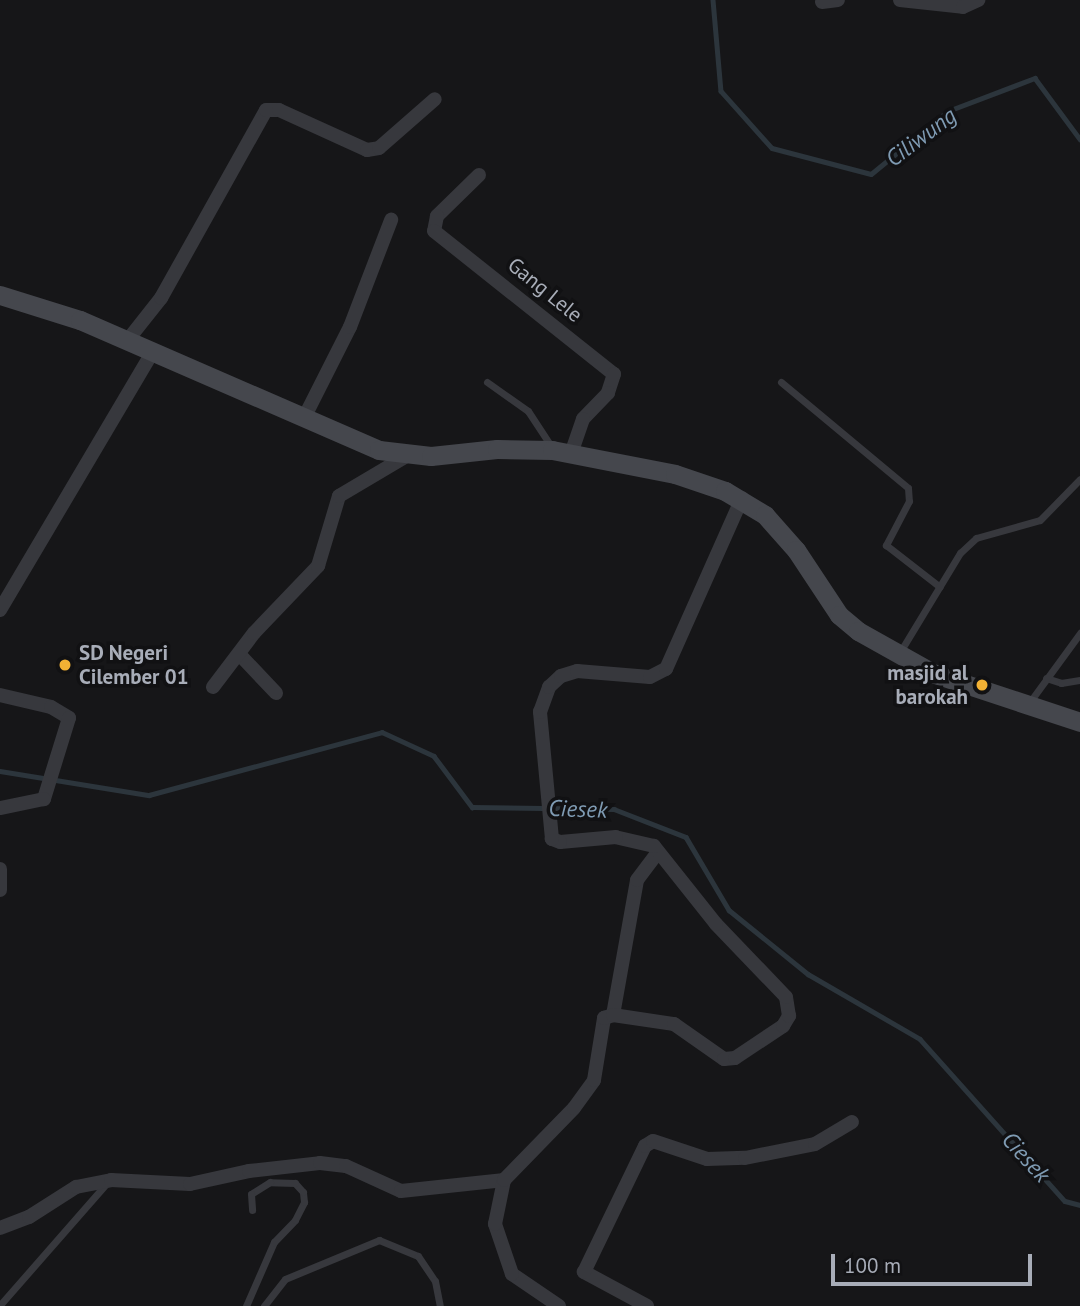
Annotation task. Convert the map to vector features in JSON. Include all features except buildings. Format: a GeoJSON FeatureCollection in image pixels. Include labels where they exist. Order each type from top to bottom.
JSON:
{"type":"FeatureCollection","features":[{"type":"Feature","properties":{"kind":"street"},"geometry":{"type":"LineString","coordinates":[[822,2],[838,0]]}},
{"type":"Feature","properties":{"kind":"street"},"geometry":{"type":"LineString","coordinates":[[900,0],[963,6],[978,0]]}},
{"type":"Feature","properties":{"kind":"street"},"geometry":{"type":"LineString","coordinates":[[127,341],[161,298],[266,110],[279,110],[353,148],[367,150],[379,148],[435,99]]}},
{"type":"Feature","properties":{"kind":"street","name":"Gang Lele"},"geometry":{"type":"LineString","coordinates":[[480,176],[437,216],[434,231],[614,374],[612,387],[583,419],[562,451]]}},
{"type":"Feature","properties":{"kind":"street"},"geometry":{"type":"LineString","coordinates":[[304,418],[350,327],[391,220]]}},
{"type":"Feature","properties":{"kind":"street"},"geometry":{"type":"LineString","coordinates":[[0,295],[43,306],[153,351],[372,448],[408,455],[562,451],[675,474],[742,498],[765,515],[796,550],[839,615],[858,631],[935,674],[1029,702],[1080,722]]}},
{"type":"Feature","properties":{"kind":"street"},"geometry":{"type":"LineString","coordinates":[[0,610],[153,351]]}},
{"type":"Feature","properties":{"kind":"street"},"geometry":{"type":"LineString","coordinates":[[213,687],[241,656],[254,633],[318,566],[339,496],[408,455]]}},
{"type":"Feature","properties":{"kind":"street"},"geometry":{"type":"LineString","coordinates":[[613,1015],[674,1024],[724,1059],[735,1058],[783,1026],[789,1016],[786,997],[716,923],[647,842],[616,837],[561,842],[552,839],[540,712],[549,687],[561,676],[577,671],[650,677],[666,669],[742,498]]}},
{"type":"Feature","properties":{"kind":"street"},"geometry":{"type":"LineString","coordinates":[[241,656],[276,693]]}},
{"type":"Feature","properties":{"kind":"street"},"geometry":{"type":"LineString","coordinates":[[0,695],[68,714],[56,768],[44,799],[0,808]]}},
{"type":"Feature","properties":{"kind":"street"},"geometry":{"type":"LineString","coordinates":[[559,1306],[536,1288],[523,1284],[504,1261],[495,1224],[503,1180],[585,1095],[600,1059],[600,1027],[613,1015],[637,880],[658,852]]}},
{"type":"Feature","properties":{"kind":"street"},"geometry":{"type":"LineString","coordinates":[[0,869],[0,890]]}},
{"type":"Feature","properties":{"kind":"street"},"geometry":{"type":"LineString","coordinates":[[647,1306],[584,1272],[645,1146],[653,1141],[707,1159],[745,1158],[815,1143],[852,1122]]}},
{"type":"Feature","properties":{"kind":"street"},"geometry":{"type":"LineString","coordinates":[[0,1228],[29,1217],[76,1187],[111,1180],[190,1184],[249,1171],[320,1163],[346,1166],[401,1191],[503,1180]]}},
{"type":"Feature","properties":{"kind":"lane"},"geometry":{"type":"LineString","coordinates":[[487,382],[528,411],[562,451]]}},
{"type":"Feature","properties":{"kind":"lane"},"geometry":{"type":"LineString","coordinates":[[781,382],[908,488],[909,500],[886,545],[940,587]]}},
{"type":"Feature","properties":{"kind":"lane"},"geometry":{"type":"LineString","coordinates":[[899,653],[960,553],[976,538],[1040,520],[1080,479]]}},
{"type":"Feature","properties":{"kind":"lane"},"geometry":{"type":"LineString","coordinates":[[1029,702],[1080,633]]}},
{"type":"Feature","properties":{"kind":"lane"},"geometry":{"type":"LineString","coordinates":[[1046,678],[1061,683],[1080,680]]}},
{"type":"Feature","properties":{"kind":"lane"},"geometry":{"type":"LineString","coordinates":[[0,1305],[111,1180]]}},
{"type":"Feature","properties":{"kind":"lane"},"geometry":{"type":"LineString","coordinates":[[246,1306],[274,1242],[304,1202],[303,1192],[295,1183],[270,1182],[251,1194],[252,1210]]}},
{"type":"Feature","properties":{"kind":"lane"},"geometry":{"type":"LineString","coordinates":[[264,1306],[285,1279],[379,1240],[418,1256],[435,1281],[440,1306]]}},
{"type":"Feature","properties":{"kind":"waterway","name":"Ciliwung"},"geometry":{"type":"LineString","coordinates":[[713,0],[721,91],[772,148],[871,174],[948,111],[1035,78],[1080,139]]}},
{"type":"Feature","properties":{"kind":"waterway","name":"Ciesek"},"geometry":{"type":"LineString","coordinates":[[0,771],[149,795],[382,732],[434,756],[472,807],[614,809],[686,837],[729,910],[808,974],[920,1039],[1065,1201],[1080,1205]]}},
{"type":"Feature","properties":{"kind":"place","name":"SD Negeri Cilember 01"},"geometry":{"type":"Point","coordinates":[65,665]}},
{"type":"Feature","properties":{"kind":"place","name":"masjid al barokah"},"geometry":{"type":"Point","coordinates":[982,685]}}]}
